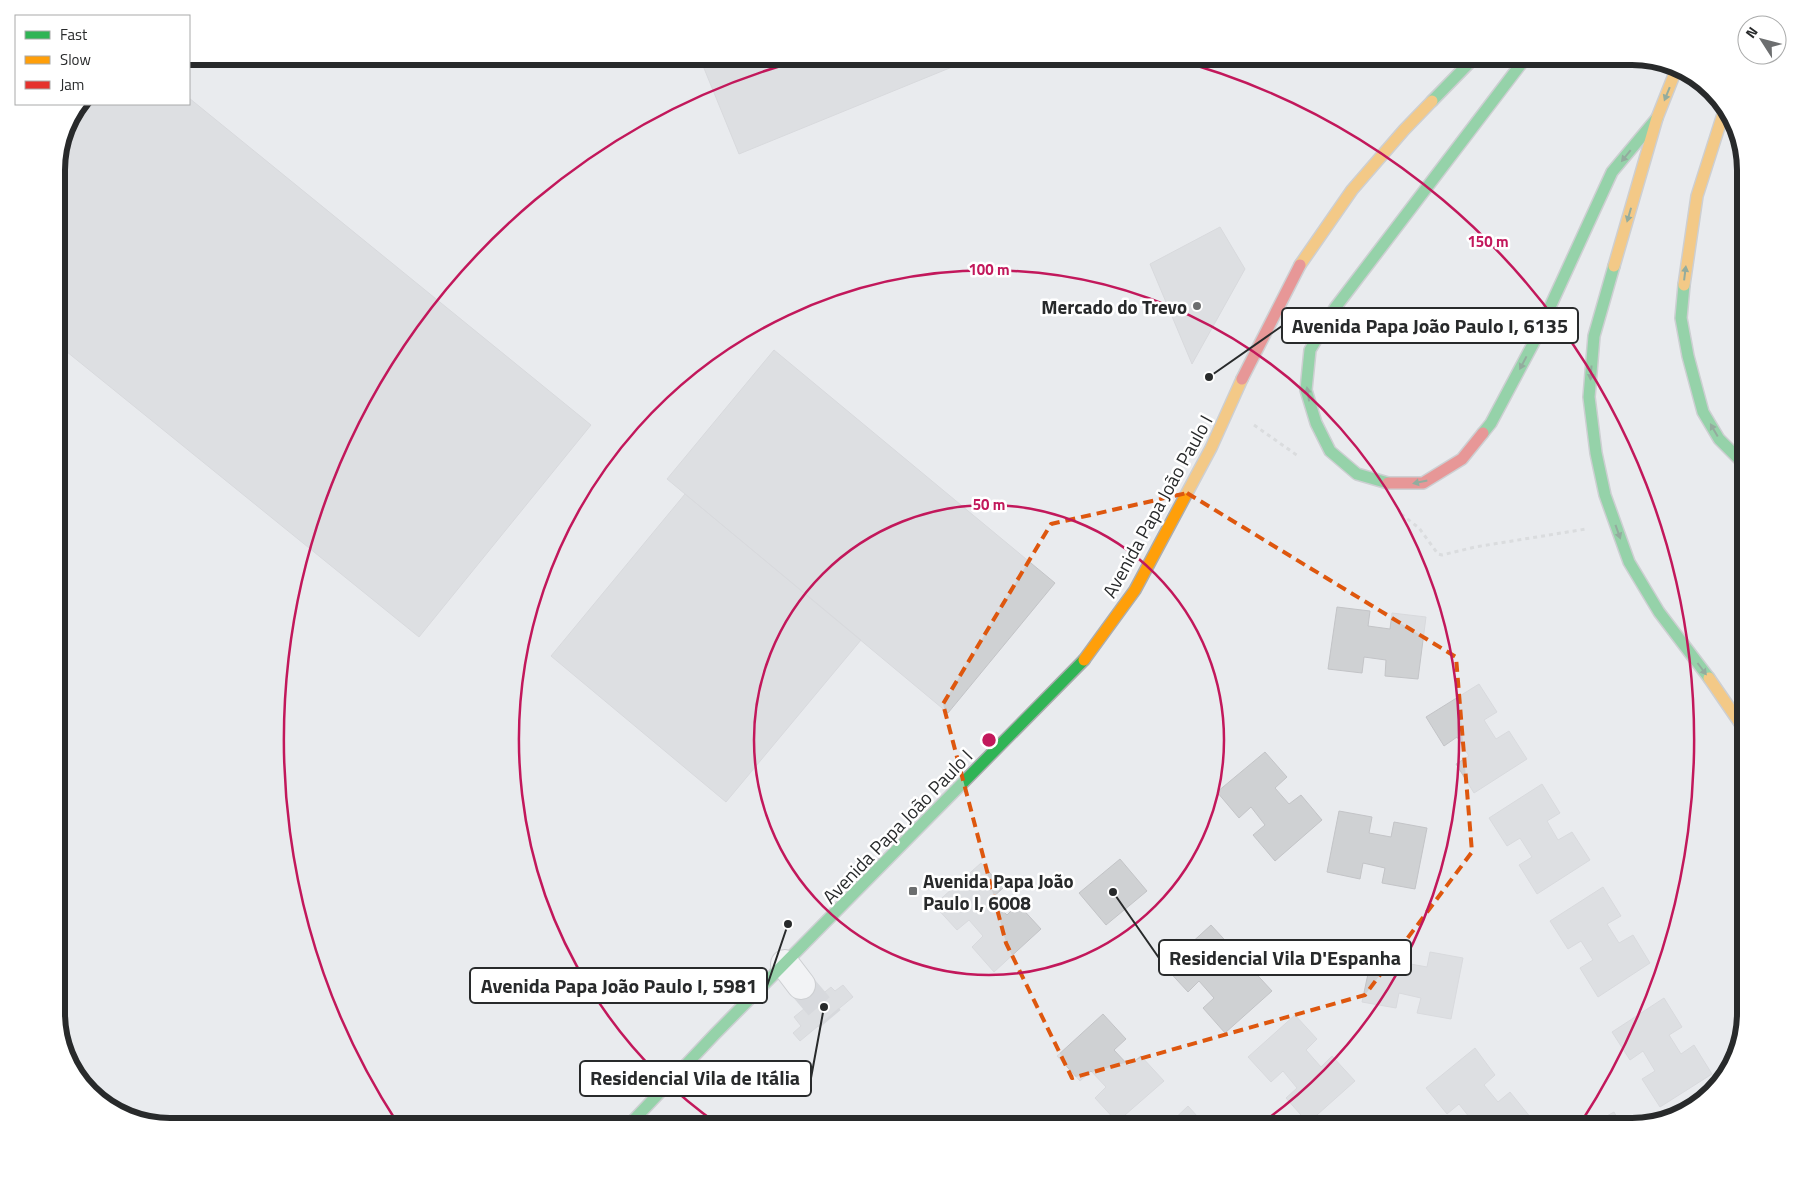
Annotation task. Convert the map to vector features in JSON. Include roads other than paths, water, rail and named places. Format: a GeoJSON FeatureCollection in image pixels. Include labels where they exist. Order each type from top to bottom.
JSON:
{"type":"FeatureCollection","features":[{"type":"Feature","properties":{"kind":"main road","name":"Avenida Papa João Paulo I"},"geometry":{"type":"LineString","coordinates":[[635,1118],[1088,656],[1135,590],[1211,448],[1298,268],[1352,190],[1404,130],[1467,65]]}},
{"type":"Feature","properties":{"kind":"main road"},"geometry":{"type":"LineString","coordinates":[[1520,65],[1341,300],[1310,350],[1306,390],[1316,424],[1330,451],[1357,474],[1390,484],[1423,483],[1462,459],[1491,423],[1529,353],[1612,172],[1657,118]]}},
{"type":"Feature","properties":{"kind":"main road"},"geometry":{"type":"LineString","coordinates":[[1674,74],[1657,118],[1594,336],[1589,397],[1596,453],[1605,495],[1629,562],[1660,612],[1737,719]]}},
{"type":"Feature","properties":{"kind":"main road"},"geometry":{"type":"LineString","coordinates":[[1723,118],[1697,196],[1685,275],[1681,318],[1688,356],[1704,412],[1719,439],[1737,457]]}},
{"type":"Feature","properties":{"kind":"street"},"geometry":{"type":"LineString","coordinates":[[785,964],[801,985]]}},
{"type":"Feature","properties":{"kind":"tunnel"},"geometry":{"type":"LineString","coordinates":[[801,985],[830,1019]]}},
{"type":"Feature","properties":{"kind":"place","name":"Mercado do Trevo"},"geometry":{"type":"Point","coordinates":[1197,306]}},
{"type":"Feature","properties":{"kind":"place","name":"Avenida Papa João Paulo I, 6135"},"geometry":{"type":"Point","coordinates":[1209,377]}},
{"type":"Feature","properties":{"kind":"place","name":"Avenida Papa João Paulo I, 6008"},"geometry":{"type":"Point","coordinates":[913,891]}},
{"type":"Feature","properties":{"kind":"place","name":"Residencial Vila D'Espanha"},"geometry":{"type":"Point","coordinates":[1113,892]}},
{"type":"Feature","properties":{"kind":"place","name":"Avenida Papa João Paulo I, 5981"},"geometry":{"type":"Point","coordinates":[788,924]}},
{"type":"Feature","properties":{"kind":"place","name":"Residencial Vila de Itália"},"geometry":{"type":"Point","coordinates":[824,1007]}}]}
